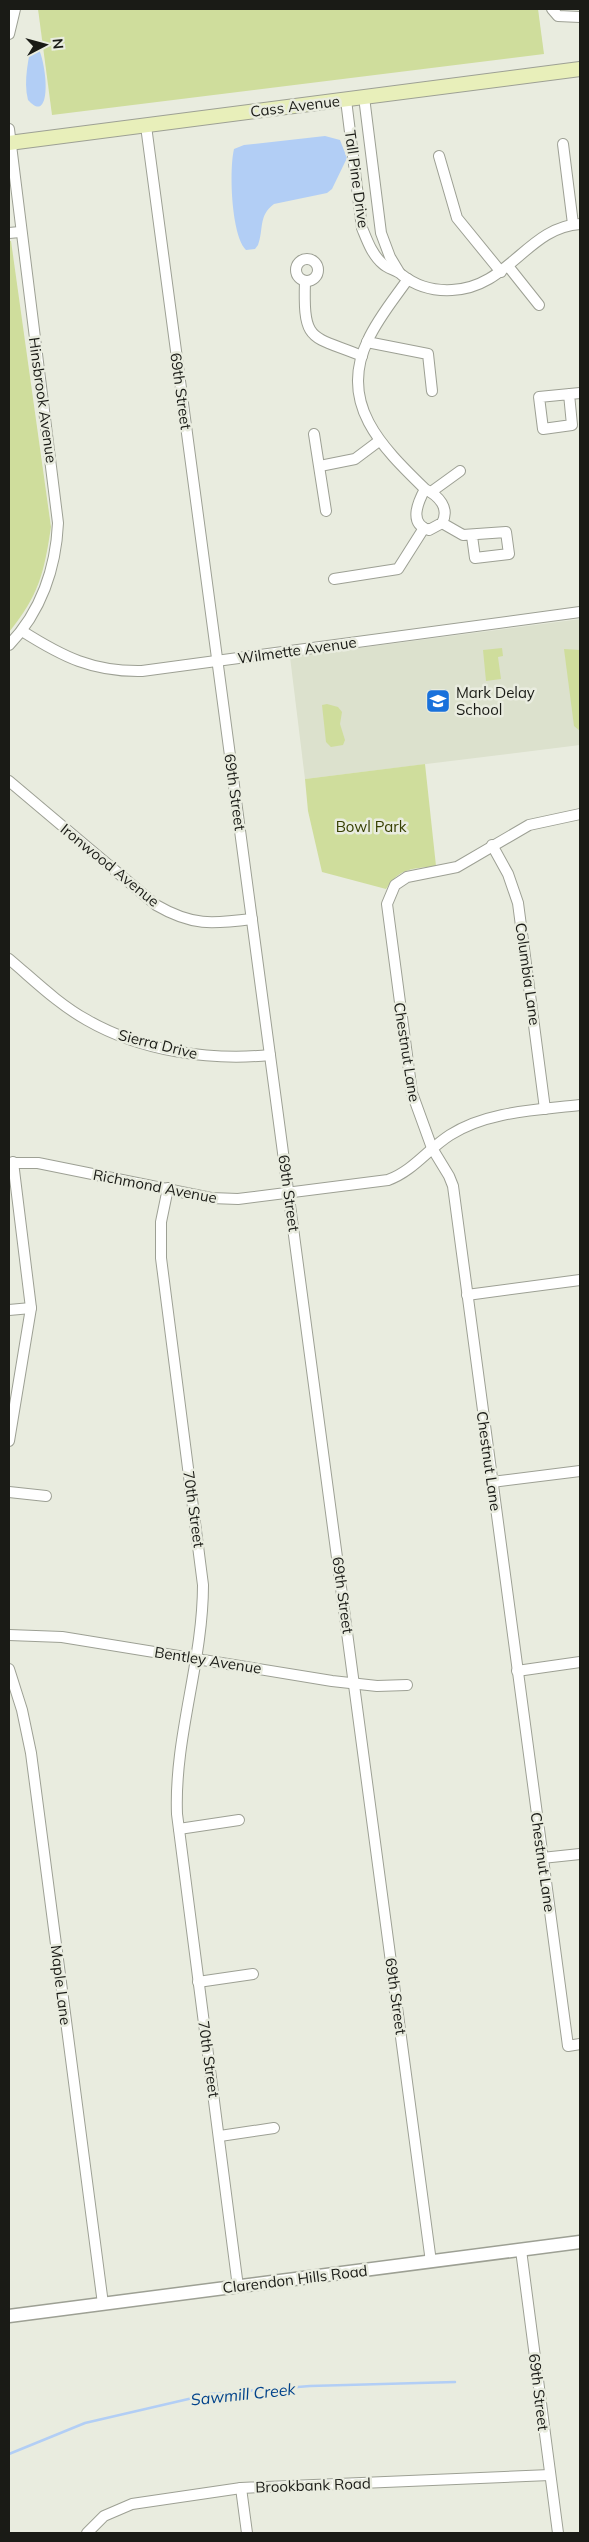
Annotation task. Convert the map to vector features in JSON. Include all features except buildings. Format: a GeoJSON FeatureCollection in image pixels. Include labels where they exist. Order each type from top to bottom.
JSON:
{"type":"FeatureCollection","features":[{"type":"Feature","properties":{"kind":"main road","name":"Cass Avenue"},"geometry":{"type":"LineString","coordinates":[[10,143],[580,69]]}},
{"type":"Feature","properties":{"kind":"street"},"geometry":{"type":"LineString","coordinates":[[9,34],[15,9]]}},
{"type":"Feature","properties":{"kind":"street"},"geometry":{"type":"LineString","coordinates":[[552,9],[558,16],[580,18]]}},
{"type":"Feature","properties":{"kind":"street","name":"Tall Pine Drive"},"geometry":{"type":"LineString","coordinates":[[364,97],[381,233],[390,258],[404,276]]}},
{"type":"Feature","properties":{"kind":"street","name":"Tall Pine Drive"},"geometry":{"type":"LineString","coordinates":[[346,100],[362,228],[370,246],[383,264],[404,276],[431,289],[459,290],[484,284],[551,232],[577,224]]}},
{"type":"Feature","properties":{"kind":"street","name":"69th Street"},"geometry":{"type":"LineString","coordinates":[[146,126],[431,2262]]}},
{"type":"Feature","properties":{"kind":"street","name":"Hinsbrook Avenue"},"geometry":{"type":"LineString","coordinates":[[9,129],[20,232],[58,522],[56,551],[50,575],[41,598],[22,631],[9,645]]}},
{"type":"Feature","properties":{"kind":"street"},"geometry":{"type":"LineString","coordinates":[[563,144],[577,224]]}},
{"type":"Feature","properties":{"kind":"street"},"geometry":{"type":"LineString","coordinates":[[439,156],[457,218],[539,305]]}},
{"type":"Feature","properties":{"kind":"street"},"geometry":{"type":"LineString","coordinates":[[9,234],[20,232]]}},
{"type":"Feature","properties":{"kind":"street"},"geometry":{"type":"LineString","coordinates":[[404,276],[367,342],[362,356],[359,375],[360,398],[369,426],[379,441],[428,491],[442,502],[445,508],[442,523],[434,528],[424,528]]}},
{"type":"Feature","properties":{"kind":"street"},"geometry":{"type":"LineString","coordinates":[[305,281],[305,311],[309,329],[322,342],[362,356]]}},
{"type":"Feature","properties":{"kind":"street"},"geometry":{"type":"LineString","coordinates":[[367,342],[428,354],[432,391]]}},
{"type":"Feature","properties":{"kind":"street"},"geometry":{"type":"LineString","coordinates":[[569,394],[580,393]]}},
{"type":"Feature","properties":{"kind":"street"},"geometry":{"type":"LineString","coordinates":[[314,434],[326,511]]}},
{"type":"Feature","properties":{"kind":"street"},"geometry":{"type":"LineString","coordinates":[[320,466],[355,459],[379,441]]}},
{"type":"Feature","properties":{"kind":"street"},"geometry":{"type":"LineString","coordinates":[[424,528],[418,520],[416,509],[428,491],[460,471]]}},
{"type":"Feature","properties":{"kind":"street"},"geometry":{"type":"LineString","coordinates":[[442,523],[463,535],[472,536]]}},
{"type":"Feature","properties":{"kind":"street"},"geometry":{"type":"LineString","coordinates":[[334,579],[398,569],[424,528]]}},
{"type":"Feature","properties":{"kind":"street","name":"Wilmette Avenue"},"geometry":{"type":"LineString","coordinates":[[22,631],[60,655],[105,670],[142,671],[580,612]]}},
{"type":"Feature","properties":{"kind":"street","name":"Ironwood Avenue"},"geometry":{"type":"LineString","coordinates":[[9,781],[156,905],[190,921],[207,923],[252,919]]}},
{"type":"Feature","properties":{"kind":"street"},"geometry":{"type":"LineString","coordinates":[[492,844],[529,824],[580,814]]}},
{"type":"Feature","properties":{"kind":"street","name":"Chestnut Lane"},"geometry":{"type":"LineString","coordinates":[[492,844],[479,855],[457,867],[412,876],[395,885],[387,904],[387,910],[410,1082],[419,1118],[432,1148],[453,1186],[568,2046],[580,2044]]}},
{"type":"Feature","properties":{"kind":"street","name":"Columbia Lane"},"geometry":{"type":"LineString","coordinates":[[492,844],[508,874],[518,903],[545,1109]]}},
{"type":"Feature","properties":{"kind":"street","name":"Sierra Drive"},"geometry":{"type":"LineString","coordinates":[[9,959],[76,1013],[124,1037],[210,1056],[233,1058],[270,1055]]}},
{"type":"Feature","properties":{"kind":"street","name":"Richmond Avenue"},"geometry":{"type":"LineString","coordinates":[[11,1162],[38,1163],[219,1199],[238,1200],[388,1180],[409,1170],[432,1148],[451,1134],[484,1120],[580,1105]]}},
{"type":"Feature","properties":{"kind":"street"},"geometry":{"type":"LineString","coordinates":[[9,1441],[31,1308],[11,1162]]}},
{"type":"Feature","properties":{"kind":"street","name":"70th Street"},"geometry":{"type":"LineString","coordinates":[[168,1188],[161,1222],[160,1247],[202,1568],[202,1621],[177,1784],[179,1829],[238,2286]]}},
{"type":"Feature","properties":{"kind":"street"},"geometry":{"type":"LineString","coordinates":[[467,1294],[580,1280]]}},
{"type":"Feature","properties":{"kind":"street"},"geometry":{"type":"LineString","coordinates":[[9,1310],[31,1308]]}},
{"type":"Feature","properties":{"kind":"street"},"geometry":{"type":"LineString","coordinates":[[492,1482],[580,1471]]}},
{"type":"Feature","properties":{"kind":"street"},"geometry":{"type":"LineString","coordinates":[[9,1492],[46,1496]]}},
{"type":"Feature","properties":{"kind":"street","name":"Bentley Avenue"},"geometry":{"type":"LineString","coordinates":[[9,1635],[62,1637],[354,1683],[407,1685]]}},
{"type":"Feature","properties":{"kind":"street"},"geometry":{"type":"LineString","coordinates":[[518,1670],[580,1662]]}},
{"type":"Feature","properties":{"kind":"street","name":"Maple Lane"},"geometry":{"type":"LineString","coordinates":[[9,1669],[22,1710],[31,1753],[103,2304]]}},
{"type":"Feature","properties":{"kind":"street"},"geometry":{"type":"LineString","coordinates":[[179,1829],[239,1820]]}},
{"type":"Feature","properties":{"kind":"street"},"geometry":{"type":"LineString","coordinates":[[542,1858],[580,1854]]}},
{"type":"Feature","properties":{"kind":"street"},"geometry":{"type":"LineString","coordinates":[[198,1982],[252,1974]]}},
{"type":"Feature","properties":{"kind":"street"},"geometry":{"type":"LineString","coordinates":[[220,2136],[274,2128]]}},
{"type":"Feature","properties":{"kind":"street","name":"Clarendon Hills Road"},"geometry":{"type":"LineString","coordinates":[[9,2316],[580,2242]]}},
{"type":"Feature","properties":{"kind":"street","name":"69th Street"},"geometry":{"type":"LineString","coordinates":[[521,2250],[558,2533]]}},
{"type":"Feature","properties":{"kind":"street","name":"Brookbank Road"},"geometry":{"type":"LineString","coordinates":[[87,2533],[104,2516],[132,2504],[155,2499],[241,2488],[550,2475]]}},
{"type":"Feature","properties":{"kind":"street"},"geometry":{"type":"LineString","coordinates":[[241,2488],[247,2533]]}},
{"type":"Feature","properties":{"kind":"shaded area","name":"Mark Delay School"},"geometry":{"type":"Polygon","coordinates":[[[580,619],[580,745],[305,779],[290,657],[580,619]]]}},
{"type":"Feature","properties":{"kind":"green space"},"geometry":{"type":"Polygon","coordinates":[[[38,9],[538,9],[544,54],[52,115],[38,9]]]}},
{"type":"Feature","properties":{"kind":"green space"},"geometry":{"type":"Polygon","coordinates":[[[9,241],[11,241],[51,527],[46,558],[39,583],[34,595],[9,632],[9,241]]]}},
{"type":"Feature","properties":{"kind":"green space"},"geometry":{"type":"Polygon","coordinates":[[[502,648],[503,656],[498,657],[501,679],[486,681],[483,650],[502,648]]]}},
{"type":"Feature","properties":{"kind":"green space"},"geometry":{"type":"Polygon","coordinates":[[[564,649],[580,650],[580,731],[574,726],[564,649]]]}},
{"type":"Feature","properties":{"kind":"green space"},"geometry":{"type":"Polygon","coordinates":[[[327,704],[338,707],[342,712],[340,724],[345,740],[343,745],[331,747],[326,742],[322,705],[327,704]]]}},
{"type":"Feature","properties":{"kind":"green space","name":"Bowl Park"},"geometry":{"type":"Polygon","coordinates":[[[425,764],[436,866],[408,870],[396,877],[386,889],[322,872],[308,811],[305,779],[425,764]]]}},
{"type":"Feature","properties":{"kind":"water"},"geometry":{"type":"Polygon","coordinates":[[[32,39],[42,57],[46,84],[42,104],[37,106],[28,100],[26,85],[32,39]]]}},
{"type":"Feature","properties":{"kind":"water"},"geometry":{"type":"Polygon","coordinates":[[[325,136],[340,140],[347,158],[332,189],[327,193],[274,204],[263,218],[258,245],[255,249],[246,250],[237,231],[232,202],[232,159],[234,149],[244,145],[325,136]]]}},
{"type":"Feature","properties":{"kind":"waterway","name":"Sawmill Creek"},"geometry":{"type":"LineString","coordinates":[[9,2454],[85,2423],[210,2394],[310,2386],[455,2382]]}},
{"type":"Feature","properties":{"kind":"place","name":"Mark Delay School"},"geometry":{"type":"Point","coordinates":[438,701]}}]}
